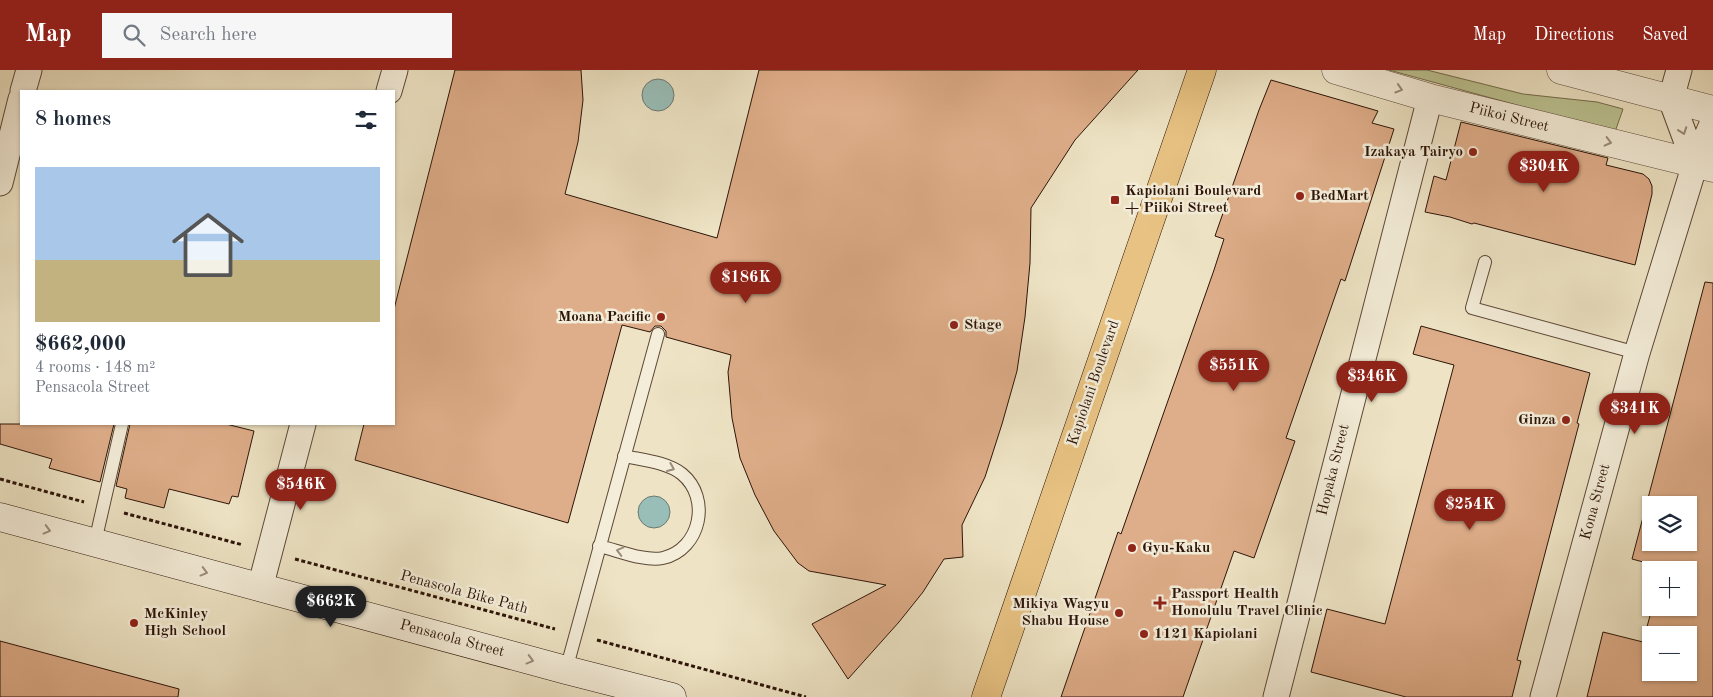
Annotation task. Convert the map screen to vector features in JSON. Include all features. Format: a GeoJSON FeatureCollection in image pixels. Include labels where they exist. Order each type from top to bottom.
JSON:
{"type":"FeatureCollection","features":[{"type":"Feature","properties":{"kind":"main road","name":"Kapiolani Boulevard"},"geometry":{"type":"LineString","coordinates":[[986,697],[1202,70]]}},
{"type":"Feature","properties":{"kind":"main road","name":"Piikoi Street"},"geometry":{"type":"LineString","coordinates":[[1336,70],[1430,98],[1704,166]]}},
{"type":"Feature","properties":{"kind":"main road"},"geometry":{"type":"LineString","coordinates":[[1562,70],[1713,110]]}},
{"type":"Feature","properties":{"kind":"main road","name":"Pensacola Street"},"geometry":{"type":"LineString","coordinates":[[0,517],[672,697]]}},
{"type":"Feature","properties":{"kind":"street"},"geometry":{"type":"LineString","coordinates":[[23,90],[28,70]]}},
{"type":"Feature","properties":{"kind":"street"},"geometry":{"type":"LineString","coordinates":[[389,90],[395,70]]}},
{"type":"Feature","properties":{"kind":"street"},"geometry":{"type":"LineString","coordinates":[[1679,70],[1671,99],[1704,166]]}},
{"type":"Feature","properties":{"kind":"street","name":"Hopaka Street"},"geometry":{"type":"LineString","coordinates":[[1276,697],[1430,98]]}},
{"type":"Feature","properties":{"kind":"street"},"geometry":{"type":"LineString","coordinates":[[0,183],[20,103]]}},
{"type":"Feature","properties":{"kind":"street","name":"Kona Street"},"geometry":{"type":"LineString","coordinates":[[1543,697],[1637,353],[1704,166],[1713,122]]}},
{"type":"Feature","properties":{"kind":"street"},"geometry":{"type":"LineString","coordinates":[[260,588],[303,425]]}},
{"type":"Feature","properties":{"kind":"lane"},"geometry":{"type":"LineString","coordinates":[[1485,262],[1472,308],[1637,353]]}},
{"type":"Feature","properties":{"kind":"lane"},"geometry":{"type":"LineString","coordinates":[[566,670],[658,334]]}},
{"type":"Feature","properties":{"kind":"lane"},"geometry":{"type":"LineString","coordinates":[[95,542],[122,425]]}},
{"type":"Feature","properties":{"kind":"lane"},"geometry":{"type":"LineString","coordinates":[[599,546],[646,558],[662,558],[676,552],[688,542],[696,528],[699,514],[698,498],[691,484],[680,473],[667,466],[624,456]]}},
{"type":"Feature","properties":{"kind":"path","name":"Penascola Bike Path"},"geometry":{"type":"LineString","coordinates":[[0,479],[806,697]]}},
{"type":"Feature","properties":{"kind":"green space"},"geometry":{"type":"Polygon","coordinates":[[[1389,70],[1427,70],[1523,94],[1597,102],[1623,109],[1615,132],[1389,70]]]}},
{"type":"Feature","properties":{"kind":"water"},"geometry":{"type":"Polygon","coordinates":[[[658,79],[670,83],[674,95],[670,107],[658,111],[646,107],[642,95],[646,83],[658,79]]]}},
{"type":"Feature","properties":{"kind":"water"},"geometry":{"type":"Polygon","coordinates":[[[654,496],[666,500],[670,512],[666,524],[654,528],[642,524],[638,512],[642,500],[654,496]]]}},
{"type":"Feature","properties":{"kind":"building","name":"Moana Pacific"},"geometry":{"type":"Polygon","coordinates":[[[455,70],[581,70],[583,100],[578,142],[565,194],[717,238],[759,70],[1138,70],[1075,140],[1031,208],[1030,263],[1017,371],[985,477],[962,525],[963,557],[944,559],[923,592],[899,622],[848,679],[812,624],[886,585],[809,571],[798,563],[774,531],[755,495],[740,458],[732,418],[728,372],[731,355],[666,337],[666,331],[661,326],[655,326],[650,332],[622,325],[568,523],[355,460],[364,425],[395,425],[395,305],[455,70]]]}},
{"type":"Feature","properties":{"kind":"building"},"geometry":{"type":"Polygon","coordinates":[[[1271,80],[1378,111],[1372,123],[1394,129],[1345,281],[1341,279],[1286,438],[1295,441],[1254,558],[1234,551],[1183,697],[1061,697],[1118,532],[1121,534],[1214,270],[1224,239],[1215,236],[1271,80]]]}},
{"type":"Feature","properties":{"kind":"building"},"geometry":{"type":"Polygon","coordinates":[[[1461,122],[1608,158],[1606,165],[1643,174],[1649,179],[1652,186],[1652,194],[1635,265],[1425,212],[1434,176],[1446,180],[1461,122]]]}},
{"type":"Feature","properties":{"kind":"building"},"geometry":{"type":"Polygon","coordinates":[[[1705,282],[1713,283],[1713,697],[1587,697],[1603,632],[1642,642],[1642,681],[1697,681],[1697,626],[1647,626],[1650,616],[1697,616],[1697,561],[1642,562],[1632,559],[1642,521],[1642,551],[1697,551],[1697,496],[1649,496],[1705,282]]]}},
{"type":"Feature","properties":{"kind":"building"},"geometry":{"type":"Polygon","coordinates":[[[1421,326],[1590,373],[1577,423],[1579,424],[1517,660],[1521,661],[1512,697],[1406,697],[1311,672],[1327,609],[1385,624],[1454,365],[1413,354],[1421,326]]]}},
{"type":"Feature","properties":{"kind":"building"},"geometry":{"type":"Polygon","coordinates":[[[0,424],[114,425],[100,482],[49,468],[52,459],[0,444],[0,424]]]}},
{"type":"Feature","properties":{"kind":"building"},"geometry":{"type":"Polygon","coordinates":[[[130,425],[230,425],[254,431],[238,497],[232,496],[229,504],[169,489],[164,508],[125,498],[127,489],[116,486],[130,425]]]}},
{"type":"Feature","properties":{"kind":"building"},"geometry":{"type":"Polygon","coordinates":[[[0,641],[179,689],[178,697],[0,697],[0,641]]]}},
{"type":"Feature","properties":{"kind":"place","name":"Izakaya Tairyo"},"geometry":{"type":"Point","coordinates":[1473,152]}},
{"type":"Feature","properties":{"kind":"place","name":"BedMart"},"geometry":{"type":"Point","coordinates":[1300,196]}},
{"type":"Feature","properties":{"kind":"place","name":"Kapiolani Boulevard + Piikoi Street"},"geometry":{"type":"Point","coordinates":[1115,200]}},
{"type":"Feature","properties":{"kind":"place","name":"Moana Pacific"},"geometry":{"type":"Point","coordinates":[661,317]}},
{"type":"Feature","properties":{"kind":"place","name":"Stage"},"geometry":{"type":"Point","coordinates":[954,325]}},
{"type":"Feature","properties":{"kind":"place","name":"Ginza"},"geometry":{"type":"Point","coordinates":[1566,420]}},
{"type":"Feature","properties":{"kind":"place","name":"Gyu-Kaku"},"geometry":{"type":"Point","coordinates":[1132,548]}},
{"type":"Feature","properties":{"kind":"place","name":"Passport Health Honolulu Travel Clinic"},"geometry":{"type":"Point","coordinates":[1160,603]}},
{"type":"Feature","properties":{"kind":"place","name":"Mikiya Wagyu Shabu House"},"geometry":{"type":"Point","coordinates":[1119,613]}},
{"type":"Feature","properties":{"kind":"place","name":"McKinley High School"},"geometry":{"type":"Point","coordinates":[134,623]}},
{"type":"Feature","properties":{"kind":"place","name":"1121 Kapiolani"},"geometry":{"type":"Point","coordinates":[1144,634]}}]}
